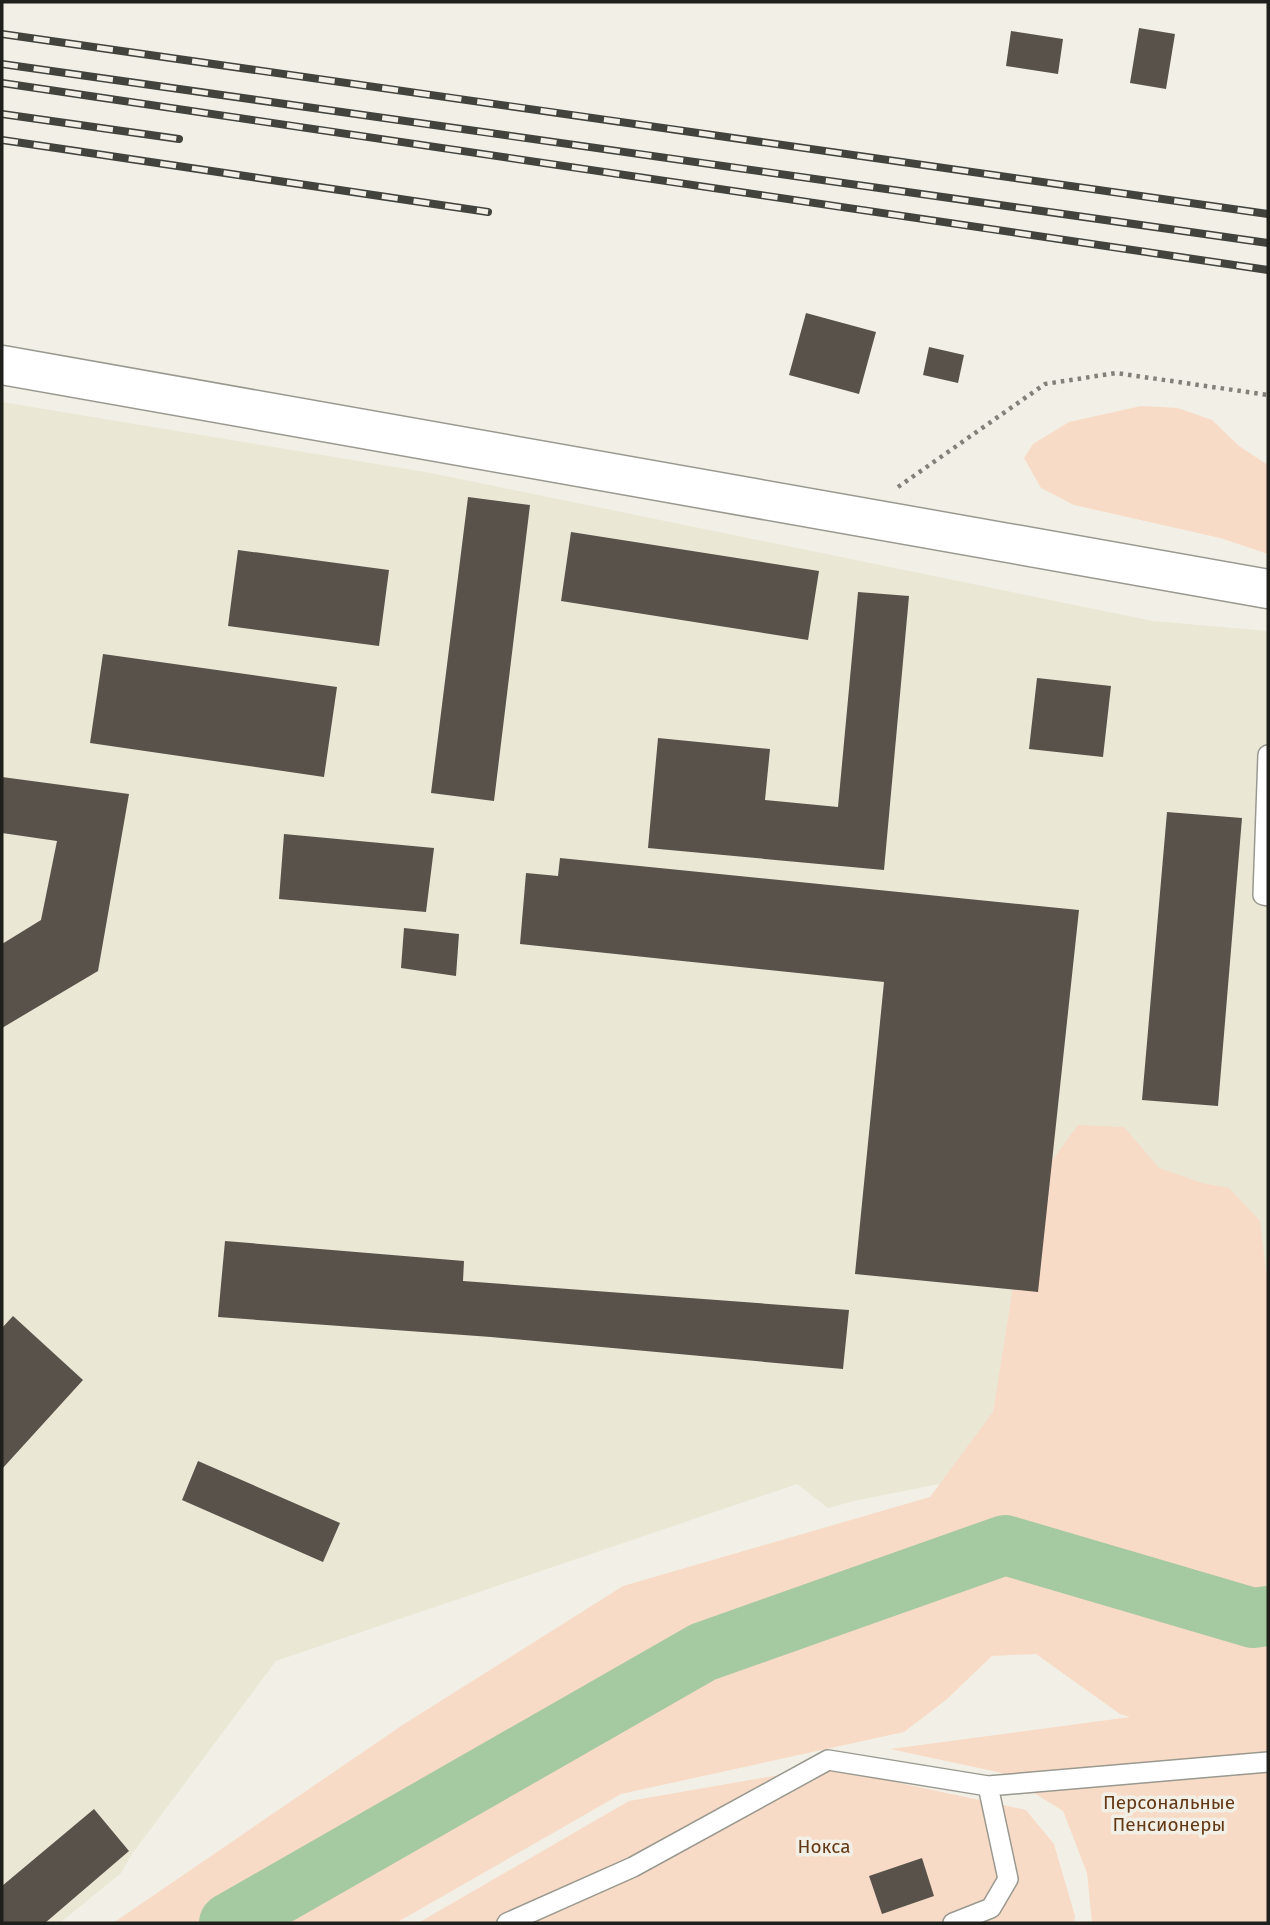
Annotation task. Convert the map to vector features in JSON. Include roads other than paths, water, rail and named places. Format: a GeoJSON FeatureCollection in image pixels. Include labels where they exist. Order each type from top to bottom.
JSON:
{"type":"FeatureCollection","features":[{"type":"Feature","properties":{"kind":"street"},"geometry":{"type":"LineString","coordinates":[[2,365],[1268,589]]}},
{"type":"Feature","properties":{"kind":"lane"},"geometry":{"type":"LineString","coordinates":[[1268,755],[1263,895],[1268,896]]}},
{"type":"Feature","properties":{"kind":"lane"},"geometry":{"type":"LineString","coordinates":[[507,1923],[633,1867],[828,1760],[988,1786],[1268,1762]]}},
{"type":"Feature","properties":{"kind":"lane"},"geometry":{"type":"LineString","coordinates":[[953,1923],[990,1908],[1009,1879],[988,1786]]}},
{"type":"Feature","properties":{"kind":"waterway","name":"Нокса"},"geometry":{"type":"LineString","coordinates":[[229,1923],[703,1652],[1005,1545],[1253,1618],[1268,1616]]}},
{"type":"Feature","properties":{"kind":"railway"},"geometry":{"type":"LineString","coordinates":[[2,34],[1268,214]]}},
{"type":"Feature","properties":{"kind":"railway"},"geometry":{"type":"LineString","coordinates":[[2,64],[1268,243]]}},
{"type":"Feature","properties":{"kind":"railway"},"geometry":{"type":"LineString","coordinates":[[2,83],[1268,270]]}},
{"type":"Feature","properties":{"kind":"railway"},"geometry":{"type":"LineString","coordinates":[[2,114],[179,139]]}},
{"type":"Feature","properties":{"kind":"railway"},"geometry":{"type":"LineString","coordinates":[[2,140],[488,212]]}},
{"type":"Feature","properties":{"kind":"park label","name":"Персональные Пенсионеры"},"geometry":{"type":"Point","coordinates":[1169,1813]}}]}
